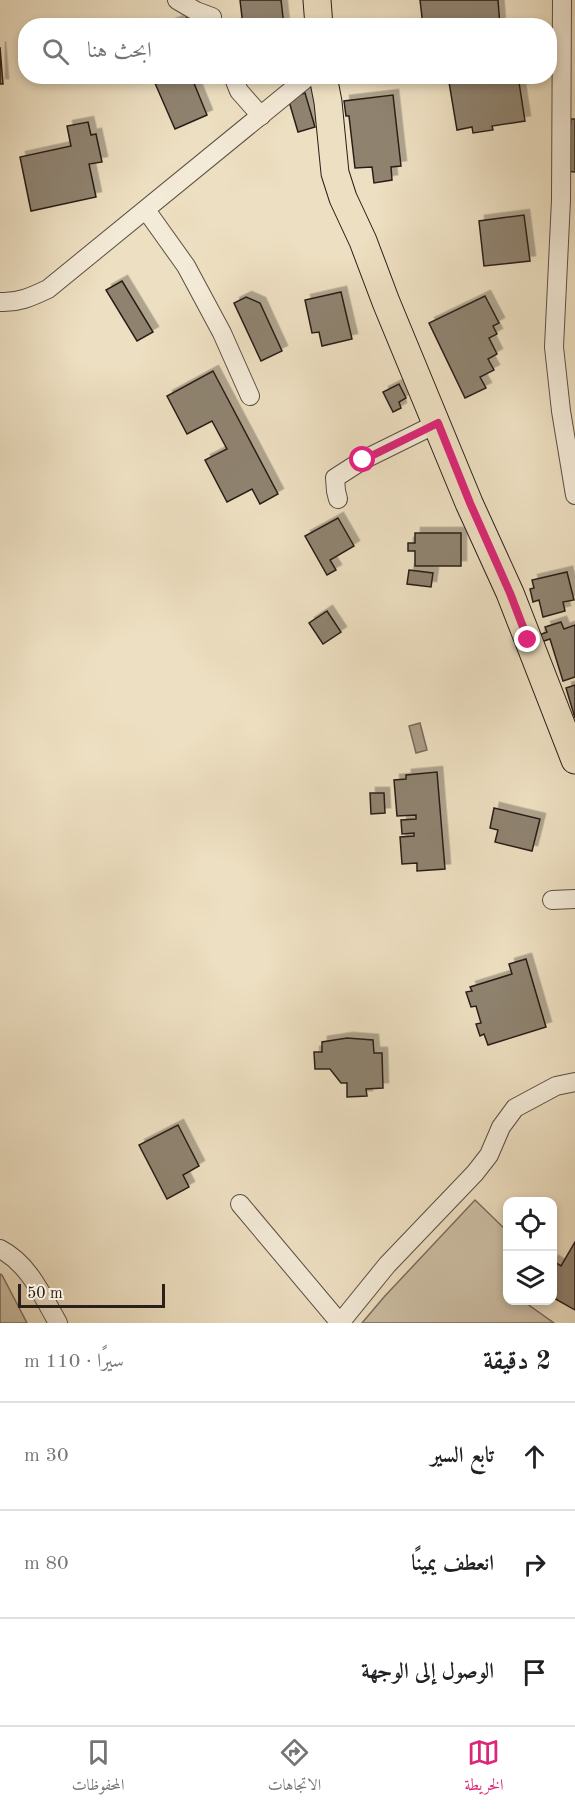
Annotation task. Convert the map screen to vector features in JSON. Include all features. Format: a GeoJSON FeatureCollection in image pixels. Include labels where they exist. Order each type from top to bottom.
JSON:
{"type":"FeatureCollection","features":[{"type":"Feature","properties":{"kind":"main road"},"geometry":{"type":"LineString","coordinates":[[317,0],[318,18]]}},
{"type":"Feature","properties":{"kind":"main road"},"geometry":{"type":"LineString","coordinates":[[325,84],[335,173],[343,198],[510,593],[575,760]]}},
{"type":"Feature","properties":{"kind":"street"},"geometry":{"type":"LineString","coordinates":[[177,0],[196,11],[215,14]]}},
{"type":"Feature","properties":{"kind":"street"},"geometry":{"type":"LineString","coordinates":[[562,0],[561,200],[554,347],[561,411],[575,495]]}},
{"type":"Feature","properties":{"kind":"street"},"geometry":{"type":"LineString","coordinates":[[236,84],[239,91],[261,116]]}},
{"type":"Feature","properties":{"kind":"street"},"geometry":{"type":"LineString","coordinates":[[0,318],[6,302],[28,299],[48,289],[299,84]]}},
{"type":"Feature","properties":{"kind":"street"},"geometry":{"type":"LineString","coordinates":[[146,210],[186,266],[222,333],[250,396]]}},
{"type":"Feature","properties":{"kind":"street"},"geometry":{"type":"LineString","coordinates":[[338,499],[335,478],[363,460],[438,423]]}},
{"type":"Feature","properties":{"kind":"street"},"geometry":{"type":"LineString","coordinates":[[552,900],[575,899]]}},
{"type":"Feature","properties":{"kind":"street"},"geometry":{"type":"LineString","coordinates":[[240,1204],[340,1323],[387,1265],[475,1173],[489,1155],[501,1127],[515,1108],[556,1086],[575,1082]]}},
{"type":"Feature","properties":{"kind":"street"},"geometry":{"type":"LineString","coordinates":[[0,1249],[17,1260],[34,1280],[57,1323]]}},
{"type":"Feature","properties":{"kind":"shaded area"},"geometry":{"type":"Polygon","coordinates":[[[420,723],[427,750],[416,753],[409,726],[420,723]]]}},
{"type":"Feature","properties":{"kind":"shaded area"},"geometry":{"type":"Polygon","coordinates":[[[475,1200],[503,1227],[503,1305],[529,1305],[554,1323],[362,1323],[475,1200]]]}},
{"type":"Feature","properties":{"kind":"shaded area"},"geometry":{"type":"Polygon","coordinates":[[[0,1274],[2,1275],[27,1323],[0,1323],[0,1274]]]}},
{"type":"Feature","properties":{"kind":"building"},"geometry":{"type":"Polygon","coordinates":[[[240,0],[281,0],[283,18],[242,18],[240,0]]]}},
{"type":"Feature","properties":{"kind":"building"},"geometry":{"type":"Polygon","coordinates":[[[420,0],[498,0],[499,18],[422,18],[420,0]]]}},
{"type":"Feature","properties":{"kind":"building"},"geometry":{"type":"Polygon","coordinates":[[[0,47],[3,84],[0,84],[0,47]]]}},
{"type":"Feature","properties":{"kind":"building"},"geometry":{"type":"Polygon","coordinates":[[[155,84],[194,84],[207,115],[175,129],[155,84]]]}},
{"type":"Feature","properties":{"kind":"building"},"geometry":{"type":"Polygon","coordinates":[[[449,84],[519,84],[525,121],[492,126],[493,130],[473,133],[472,127],[457,130],[449,84]]]}},
{"type":"Feature","properties":{"kind":"building"},"geometry":{"type":"Polygon","coordinates":[[[305,93],[315,127],[298,132],[288,98],[305,93]]]}},
{"type":"Feature","properties":{"kind":"building"},"geometry":{"type":"Polygon","coordinates":[[[393,95],[401,166],[391,167],[392,180],[374,183],[372,167],[355,168],[349,116],[346,116],[344,101],[393,95]]]}},
{"type":"Feature","properties":{"kind":"building"},"geometry":{"type":"Polygon","coordinates":[[[571,119],[575,119],[575,172],[566,171],[571,119]]]}},
{"type":"Feature","properties":{"kind":"building"},"geometry":{"type":"Polygon","coordinates":[[[88,122],[91,135],[96,134],[102,162],[89,164],[96,197],[31,211],[20,157],[71,146],[67,126],[88,122]]]}},
{"type":"Feature","properties":{"kind":"building"},"geometry":{"type":"Polygon","coordinates":[[[524,215],[530,261],[484,266],[479,221],[524,215]]]}},
{"type":"Feature","properties":{"kind":"building"},"geometry":{"type":"Polygon","coordinates":[[[122,281],[153,332],[137,341],[106,290],[122,281]]]}},
{"type":"Feature","properties":{"kind":"building"},"geometry":{"type":"Polygon","coordinates":[[[341,292],[352,339],[322,346],[319,332],[312,333],[305,300],[341,292]]]}},
{"type":"Feature","properties":{"kind":"building"},"geometry":{"type":"Polygon","coordinates":[[[485,296],[499,323],[493,326],[497,334],[489,338],[497,354],[488,359],[494,370],[480,377],[486,388],[465,398],[429,323],[485,296]]]}},
{"type":"Feature","properties":{"kind":"building"},"geometry":{"type":"Polygon","coordinates":[[[246,297],[260,303],[282,351],[261,361],[234,303],[246,297]]]}},
{"type":"Feature","properties":{"kind":"building"},"geometry":{"type":"Polygon","coordinates":[[[213,371],[278,494],[260,504],[252,489],[227,502],[205,460],[227,449],[212,421],[187,434],[167,396],[213,371]]]}},
{"type":"Feature","properties":{"kind":"building"},"geometry":{"type":"Polygon","coordinates":[[[399,384],[406,398],[399,402],[401,408],[393,412],[383,392],[399,384]]]}},
{"type":"Feature","properties":{"kind":"building"},"geometry":{"type":"Polygon","coordinates":[[[338,518],[354,546],[330,560],[336,570],[327,575],[305,536],[338,518]]]}},
{"type":"Feature","properties":{"kind":"building"},"geometry":{"type":"Polygon","coordinates":[[[415,533],[461,533],[461,566],[415,566],[415,551],[408,551],[408,543],[415,543],[415,533]]]}},
{"type":"Feature","properties":{"kind":"building"},"geometry":{"type":"Polygon","coordinates":[[[409,570],[433,573],[431,587],[407,584],[409,570]]]}},
{"type":"Feature","properties":{"kind":"building"},"geometry":{"type":"Polygon","coordinates":[[[567,572],[574,600],[563,602],[565,611],[543,617],[539,600],[533,602],[530,589],[534,588],[532,580],[567,572]]]}},
{"type":"Feature","properties":{"kind":"building"},"geometry":{"type":"Polygon","coordinates":[[[327,611],[341,632],[323,644],[309,623],[327,611]]]}},
{"type":"Feature","properties":{"kind":"building"},"geometry":{"type":"Polygon","coordinates":[[[561,622],[564,629],[575,625],[575,677],[563,681],[550,639],[541,642],[539,635],[547,632],[545,627],[561,622]]]}},
{"type":"Feature","properties":{"kind":"building"},"geometry":{"type":"Polygon","coordinates":[[[575,685],[575,718],[566,688],[575,685]]]}},
{"type":"Feature","properties":{"kind":"building"},"geometry":{"type":"Polygon","coordinates":[[[437,772],[445,869],[417,871],[417,863],[402,864],[400,837],[414,836],[414,833],[402,834],[401,820],[416,819],[416,815],[397,816],[394,780],[406,779],[406,775],[437,772]]]}},
{"type":"Feature","properties":{"kind":"building"},"geometry":{"type":"Polygon","coordinates":[[[370,793],[384,793],[385,813],[371,814],[370,793]]]}},
{"type":"Feature","properties":{"kind":"building"},"geometry":{"type":"Polygon","coordinates":[[[494,808],[540,819],[532,851],[495,842],[498,830],[490,828],[494,808]]]}},
{"type":"Feature","properties":{"kind":"building"},"geometry":{"type":"Polygon","coordinates":[[[526,959],[546,1027],[488,1045],[484,1034],[480,1036],[476,1024],[481,1023],[476,1006],[471,1007],[466,992],[472,991],[470,987],[512,974],[509,964],[526,959]]]}},
{"type":"Feature","properties":{"kind":"building"},"geometry":{"type":"Polygon","coordinates":[[[347,1038],[373,1040],[374,1053],[382,1053],[383,1088],[366,1089],[367,1096],[347,1097],[347,1083],[341,1083],[330,1069],[315,1069],[314,1052],[322,1052],[322,1042],[347,1038]]]}},
{"type":"Feature","properties":{"kind":"building"},"geometry":{"type":"Polygon","coordinates":[[[178,1125],[199,1166],[183,1175],[189,1187],[167,1199],[139,1145],[178,1125]]]}},
{"type":"Feature","properties":{"kind":"building"},"geometry":{"type":"Polygon","coordinates":[[[575,1242],[575,1310],[557,1300],[557,1264],[561,1266],[575,1242]]]}},
{"type":"Feature","properties":{"kind":"route"},"geometry":{"type":"LineString","coordinates":[[363,460],[438,423],[528,640]]}}]}
